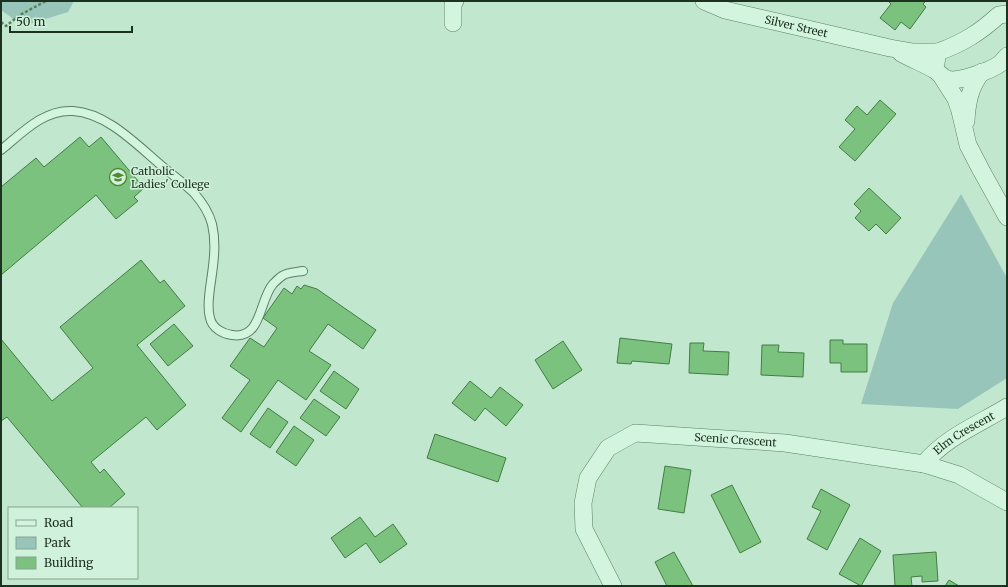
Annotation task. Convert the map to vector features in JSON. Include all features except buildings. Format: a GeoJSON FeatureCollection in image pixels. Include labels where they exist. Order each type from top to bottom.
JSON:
{"type":"FeatureCollection","features":[{"type":"Feature","properties":{"kind":"street"},"geometry":{"type":"LineString","coordinates":[[452,23],[453,4],[455,1]]}},
{"type":"Feature","properties":{"kind":"street","name":"Silver Street"},"geometry":{"type":"LineString","coordinates":[[704,1],[725,10],[890,48],[913,52],[938,52]]}},
{"type":"Feature","properties":{"kind":"street"},"geometry":{"type":"LineString","coordinates":[[1004,10],[985,28],[966,41],[938,52],[939,74],[956,99],[968,145],[1007,217]]}},
{"type":"Feature","properties":{"kind":"street","name":"Silver Street"},"geometry":{"type":"LineString","coordinates":[[890,48],[939,74]]}},
{"type":"Feature","properties":{"kind":"street"},"geometry":{"type":"LineString","coordinates":[[939,74],[949,80],[958,79],[982,72],[1005,61]]}},
{"type":"Feature","properties":{"kind":"street"},"geometry":{"type":"LineString","coordinates":[[965,132],[967,109],[971,90],[975,80],[982,72]]}},
{"type":"Feature","properties":{"kind":"street","name":"Elm Crescent"},"geometry":{"type":"LineString","coordinates":[[924,464],[930,456],[950,440],[1007,407]]}},
{"type":"Feature","properties":{"kind":"street","name":"Scenic Crescent"},"geometry":{"type":"LineString","coordinates":[[613,586],[584,529],[583,503],[588,478],[608,448],[635,433],[785,443],[924,464],[959,475],[1007,502]]}},
{"type":"Feature","properties":{"kind":"lane"},"geometry":{"type":"LineString","coordinates":[[1,150],[33,123],[58,112],[73,111],[86,113],[99,118],[123,133],[194,193],[205,207],[211,224],[214,242],[209,301],[210,318],[214,327],[223,333],[233,336],[243,335],[252,330],[273,284],[284,274],[303,271]]}},
{"type":"Feature","properties":{"kind":"path"},"geometry":{"type":"LineString","coordinates":[[1,22],[6,26],[20,15],[46,1]]}},
{"type":"Feature","properties":{"kind":"green space"},"geometry":{"type":"Polygon","coordinates":[[[1,1],[74,1],[68,12],[23,26],[1,10],[1,1]]]}},
{"type":"Feature","properties":{"kind":"green space"},"geometry":{"type":"Polygon","coordinates":[[[961,194],[1007,278],[1007,378],[958,409],[861,404],[893,303],[961,194]]]}},
{"type":"Feature","properties":{"kind":"place","name":"Catholic Ladies' College"},"geometry":{"type":"Point","coordinates":[118,177]}}]}
